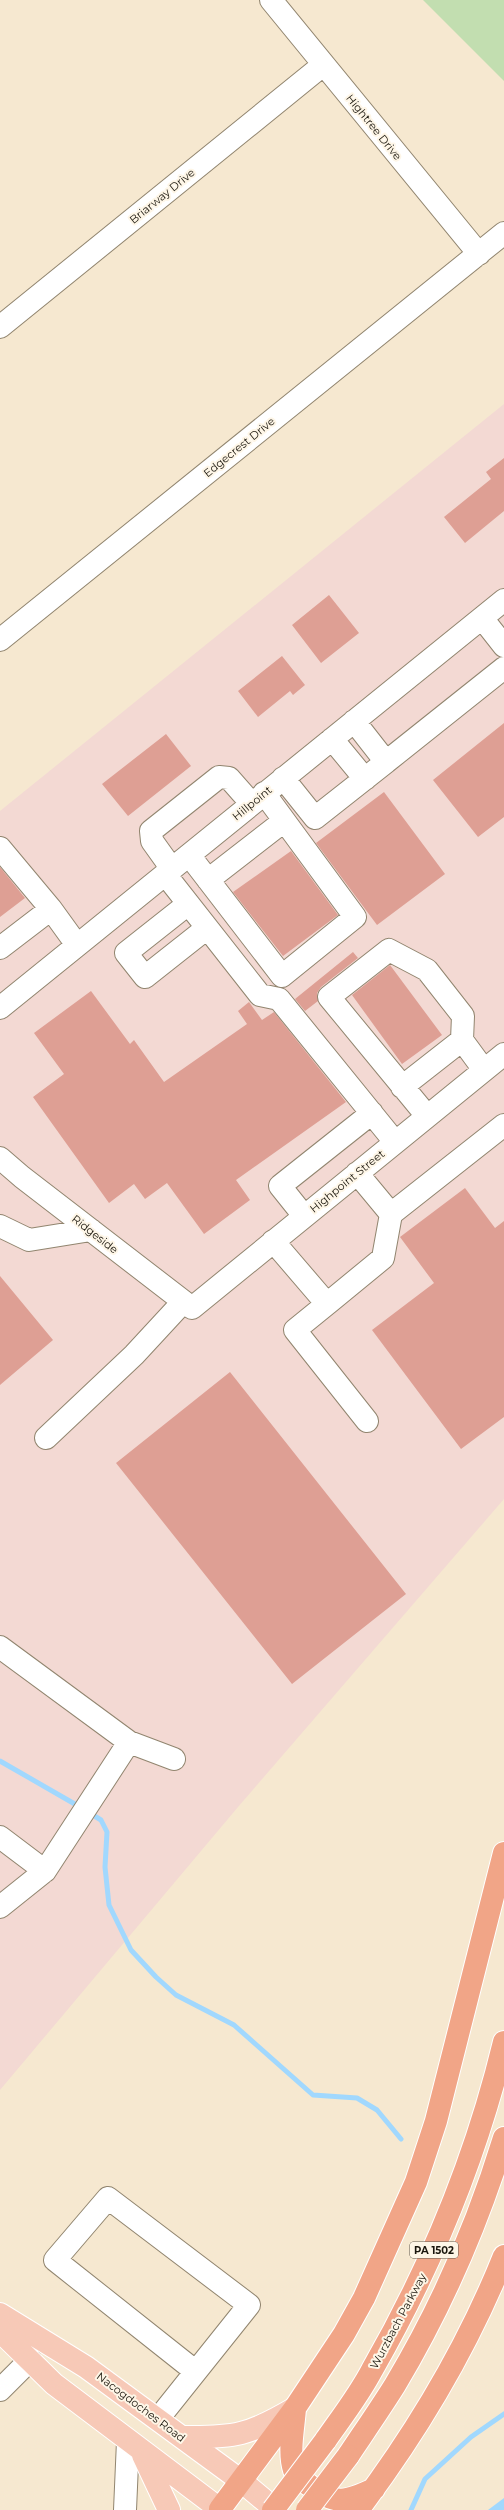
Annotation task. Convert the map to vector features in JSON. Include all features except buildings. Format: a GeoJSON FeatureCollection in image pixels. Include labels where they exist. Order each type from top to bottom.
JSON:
{"type":"FeatureCollection","features":[{"type":"Feature","properties":{"kind":"highway"},"geometry":{"type":"LineString","coordinates":[[220,2510],[240,2480],[295,2408],[344,2334],[364,2298],[416,2182],[436,2121],[504,1853]]}},
{"type":"Feature","properties":{"kind":"highway","name":"Wurzbach Parkway"},"geometry":{"type":"LineString","coordinates":[[275,2510],[325,2441],[372,2372],[408,2304],[440,2237],[470,2159],[493,2087],[504,2042]]}},
{"type":"Feature","properties":{"kind":"highway","name":"PA 1502"},"geometry":{"type":"LineString","coordinates":[[307,2510],[348,2456],[395,2384],[431,2317],[466,2244],[504,2138]]}},
{"type":"Feature","properties":{"kind":"highway"},"geometry":{"type":"LineString","coordinates":[[358,2510],[374,2489],[446,2376],[490,2292],[504,2256]]}},
{"type":"Feature","properties":{"kind":"highway"},"geometry":{"type":"LineString","coordinates":[[295,2408],[293,2456],[294,2470],[300,2478],[326,2498],[336,2500],[355,2498],[374,2489]]}},
{"type":"Feature","properties":{"kind":"main road","name":"Nacogdoches Road"},"geometry":{"type":"LineString","coordinates":[[0,2314],[86,2367],[240,2480],[275,2510]]}},
{"type":"Feature","properties":{"kind":"main road"},"geometry":{"type":"LineString","coordinates":[[0,2331],[54,2384],[220,2510]]}},
{"type":"Feature","properties":{"kind":"main road"},"geometry":{"type":"LineString","coordinates":[[182,2437],[219,2438],[244,2433],[262,2428],[295,2408]]}},
{"type":"Feature","properties":{"kind":"main road"},"geometry":{"type":"LineString","coordinates":[[134,2446],[169,2510]]}},
{"type":"Feature","properties":{"kind":"main road"},"geometry":{"type":"LineString","coordinates":[[374,2489],[374,2510]]}},
{"type":"Feature","properties":{"kind":"street","name":"Hightree Drive"},"geometry":{"type":"LineString","coordinates":[[271,0],[479,254]]}},
{"type":"Feature","properties":{"kind":"street","name":"Briarway Drive"},"geometry":{"type":"LineString","coordinates":[[0,327],[323,65]]}},
{"type":"Feature","properties":{"kind":"street","name":"Edgecrest Drive"},"geometry":{"type":"LineString","coordinates":[[4,630],[504,233]]}},
{"type":"Feature","properties":{"kind":"street","name":"Hillpoint"},"geometry":{"type":"LineString","coordinates":[[0,1008],[282,778],[504,600]]}},
{"type":"Feature","properties":{"kind":"street"},"geometry":{"type":"LineString","coordinates":[[482,618],[504,646]]}},
{"type":"Feature","properties":{"kind":"street"},"geometry":{"type":"LineString","coordinates":[[282,778],[315,818],[504,668]]}},
{"type":"Feature","properties":{"kind":"street"},"geometry":{"type":"LineString","coordinates":[[354,721],[386,762]]}},
{"type":"Feature","properties":{"kind":"street"},"geometry":{"type":"LineString","coordinates":[[332,739],[365,779]]}},
{"type":"Feature","properties":{"kind":"street"},"geometry":{"type":"LineString","coordinates":[[175,866],[208,880],[282,976],[356,917],[284,821],[258,798],[229,778],[219,777],[151,831],[152,841],[175,866],[188,904],[260,996],[279,999],[395,1142]]}},
{"type":"Feature","properties":{"kind":"street"},"geometry":{"type":"LineString","coordinates":[[208,880],[284,821]]}},
{"type":"Feature","properties":{"kind":"street"},"geometry":{"type":"LineString","coordinates":[[0,848],[51,909],[77,945]]}},
{"type":"Feature","properties":{"kind":"street"},"geometry":{"type":"LineString","coordinates":[[188,904],[126,953],[145,977],[207,928]]}},
{"type":"Feature","properties":{"kind":"street"},"geometry":{"type":"LineString","coordinates":[[0,948],[51,909]]}},
{"type":"Feature","properties":{"kind":"street"},"geometry":{"type":"LineString","coordinates":[[427,1116],[329,997],[389,950],[427,970],[463,1016],[462,1040],[484,1070]]}},
{"type":"Feature","properties":{"kind":"street"},"geometry":{"type":"LineString","coordinates":[[402,1087],[462,1040]]}},
{"type":"Feature","properties":{"kind":"street","name":"Highpoint Street"},"geometry":{"type":"LineString","coordinates":[[46,1438],[187,1305],[273,1241],[504,1054]]}},
{"type":"Feature","properties":{"kind":"street"},"geometry":{"type":"LineString","coordinates":[[304,1216],[280,1186],[372,1113]]}},
{"type":"Feature","properties":{"kind":"street"},"geometry":{"type":"LineString","coordinates":[[367,1421],[295,1330],[383,1258],[391,1214],[501,1135]]}},
{"type":"Feature","properties":{"kind":"street","name":"Ridgeside"},"geometry":{"type":"LineString","coordinates":[[0,1158],[187,1305]]}},
{"type":"Feature","properties":{"kind":"street"},"geometry":{"type":"LineString","coordinates":[[357,1173],[391,1214]]}},
{"type":"Feature","properties":{"kind":"street"},"geometry":{"type":"LineString","coordinates":[[0,1226],[29,1240],[91,1230]]}},
{"type":"Feature","properties":{"kind":"street"},"geometry":{"type":"LineString","coordinates":[[273,1241],[327,1304]]}},
{"type":"Feature","properties":{"kind":"street"},"geometry":{"type":"LineString","coordinates":[[0,1646],[129,1742],[174,1759]]}},
{"type":"Feature","properties":{"kind":"street"},"geometry":{"type":"LineString","coordinates":[[0,1907],[45,1871],[129,1742]]}},
{"type":"Feature","properties":{"kind":"street"},"geometry":{"type":"LineString","coordinates":[[3,1843],[45,1871]]}},
{"type":"Feature","properties":{"kind":"street"},"geometry":{"type":"LineString","coordinates":[[158,2419],[249,2305],[108,2198],[55,2260],[195,2371]]}},
{"type":"Feature","properties":{"kind":"street"},"geometry":{"type":"LineString","coordinates":[[0,2390],[30,2360]]}},
{"type":"Feature","properties":{"kind":"street"},"geometry":{"type":"LineString","coordinates":[[125,2510],[134,2446]]}},
{"type":"Feature","properties":{"kind":"shaded area"},"geometry":{"type":"Polygon","coordinates":[[[504,404],[504,1499],[238,1807],[0,2090],[0,811],[504,404]]]}},
{"type":"Feature","properties":{"kind":"green space"},"geometry":{"type":"Polygon","coordinates":[[[423,0],[504,0],[504,81],[423,0]]]}},
{"type":"Feature","properties":{"kind":"water"},"geometry":{"type":"Polygon","coordinates":[[[504,2498],[504,2510],[488,2510],[504,2498]]]}},
{"type":"Feature","properties":{"kind":"waterway"},"geometry":{"type":"LineString","coordinates":[[0,1761],[80,1807]]}},
{"type":"Feature","properties":{"kind":"waterway"},"geometry":{"type":"LineString","coordinates":[[88,1812],[101,1820],[107,1832],[105,1867],[109,1905],[131,1950],[156,1977],[176,1995],[234,2025],[313,2095],[357,2098],[377,2110],[401,2139]]}},
{"type":"Feature","properties":{"kind":"waterway"},"geometry":{"type":"LineString","coordinates":[[411,2510],[425,2479],[471,2437],[504,2414]]}}]}
